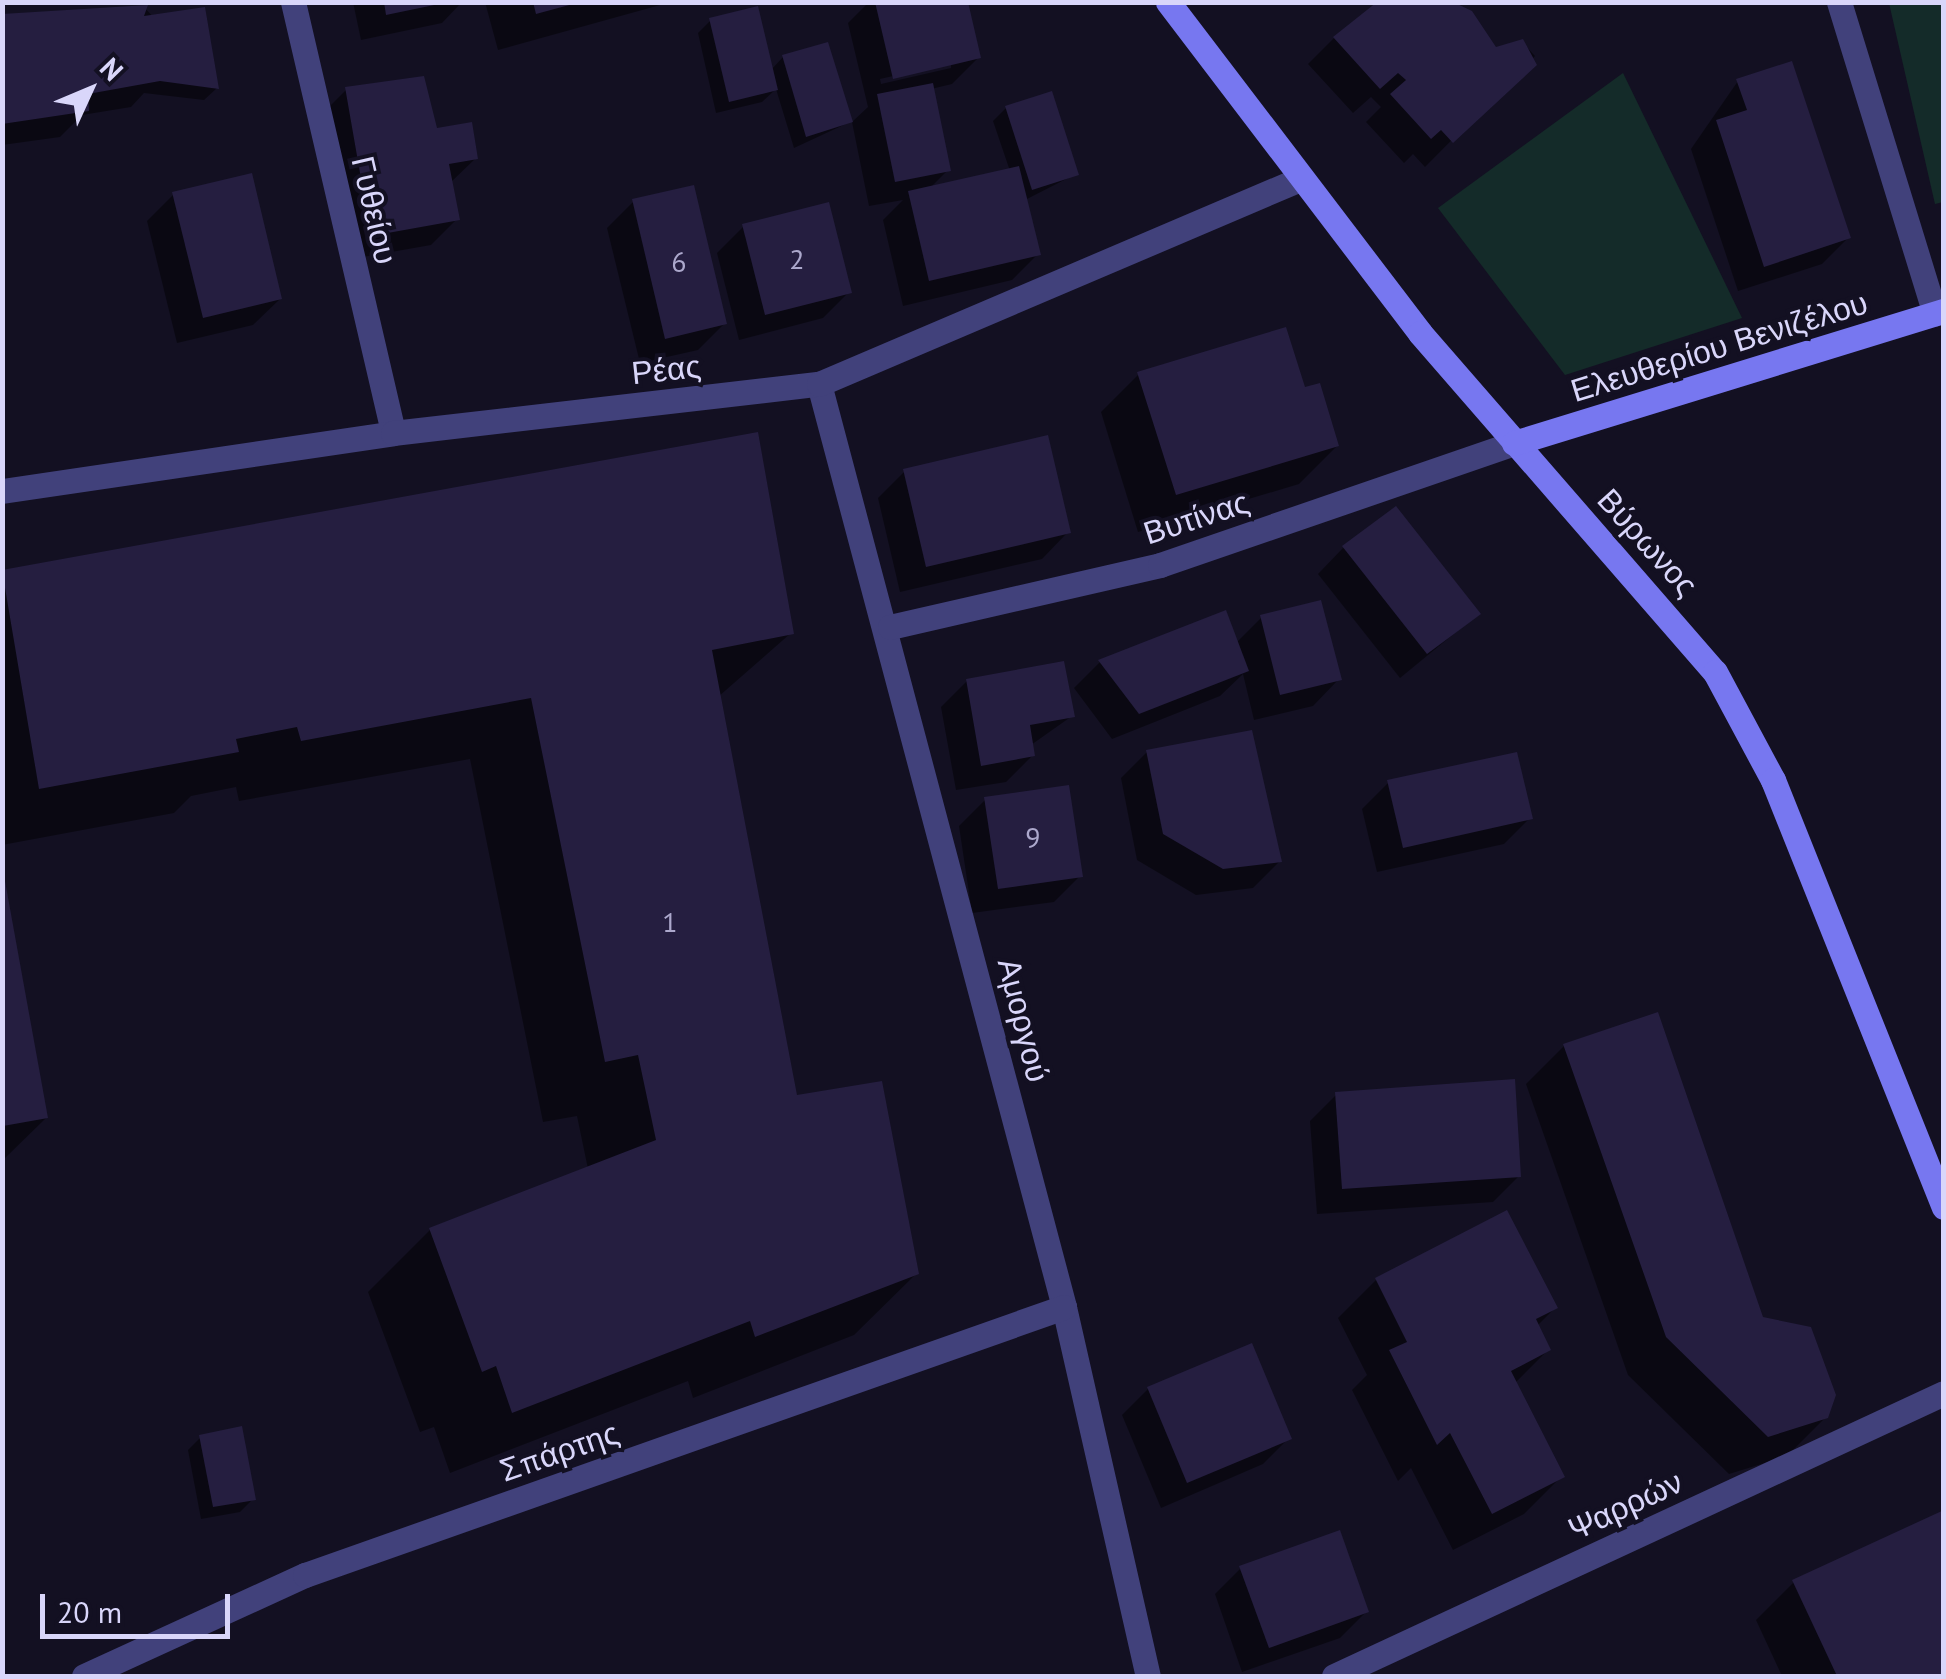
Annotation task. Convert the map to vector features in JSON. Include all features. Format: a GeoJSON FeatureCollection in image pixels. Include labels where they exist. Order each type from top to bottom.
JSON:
{"type":"FeatureCollection","features":[{"type":"Feature","properties":{"kind":"street","name":"Γυθείου"},"geometry":{"type":"LineString","coordinates":[[293,2],[394,432]]}},
{"type":"Feature","properties":{"kind":"street","name":"Βύρωνος"},"geometry":{"type":"LineString","coordinates":[[1168,2],[1300,180],[1514,443],[1686,634],[1742,720],[1944,1207]]}},
{"type":"Feature","properties":{"kind":"street"},"geometry":{"type":"LineString","coordinates":[[1839,2],[1939,312]]}},
{"type":"Feature","properties":{"kind":"street","name":"Ρέας"},"geometry":{"type":"LineString","coordinates":[[2,491],[394,432],[819,384],[1300,180]]}},
{"type":"Feature","properties":{"kind":"street","name":"Ελευθερίου Βενιζέλου"},"geometry":{"type":"LineString","coordinates":[[1514,443],[1939,312]]}},
{"type":"Feature","properties":{"kind":"street","name":"Αμοργού"},"geometry":{"type":"LineString","coordinates":[[819,384],[890,627],[1064,1307],[1148,1676]]}},
{"type":"Feature","properties":{"kind":"street","name":"Βυτίνας"},"geometry":{"type":"LineString","coordinates":[[890,627],[1160,565],[1514,443]]}},
{"type":"Feature","properties":{"kind":"street","name":"Σπάρτης"},"geometry":{"type":"LineString","coordinates":[[84,1676],[305,1575],[1064,1307]]}},
{"type":"Feature","properties":{"kind":"street","name":"Ψαρρών"},"geometry":{"type":"LineString","coordinates":[[1334,1676],[1944,1394]]}},
{"type":"Feature","properties":{"kind":"green space"},"geometry":{"type":"Polygon","coordinates":[[[1889,3],[1943,3],[1943,202],[1935,204],[1889,3]]]}},
{"type":"Feature","properties":{"kind":"green space"},"geometry":{"type":"Polygon","coordinates":[[[1623,73],[1742,318],[1565,375],[1438,208],[1623,73]]]}},
{"type":"Feature","properties":{"kind":"building"},"geometry":{"type":"Polygon","coordinates":[[[384,2],[438,2],[439,4],[386,15],[384,2]]]}},
{"type":"Feature","properties":{"kind":"building"},"geometry":{"type":"Polygon","coordinates":[[[533,2],[573,2],[573,4],[536,14],[533,2]]]}},
{"type":"Feature","properties":{"kind":"building"},"geometry":{"type":"Polygon","coordinates":[[[875,2],[968,2],[981,58],[893,79],[875,2]]]}},
{"type":"Feature","properties":{"kind":"building"},"geometry":{"type":"Polygon","coordinates":[[[1377,2],[1453,2],[1472,11],[1496,47],[1523,39],[1537,65],[1453,143],[1441,130],[1431,139],[1390,94],[1406,80],[1398,73],[1380,89],[1333,37],[1377,2]]]}},
{"type":"Feature","properties":{"kind":"building"},"geometry":{"type":"Polygon","coordinates":[[[148,5],[144,16],[205,7],[219,89],[160,81],[88,94],[89,111],[2,124],[2,14],[148,5]]]}},
{"type":"Feature","properties":{"kind":"building"},"geometry":{"type":"Polygon","coordinates":[[[758,6],[778,90],[729,102],[709,18],[758,6]]]}},
{"type":"Feature","properties":{"kind":"building"},"geometry":{"type":"Polygon","coordinates":[[[828,42],[853,122],[806,137],[782,55],[828,42]]]}},
{"type":"Feature","properties":{"kind":"building"},"geometry":{"type":"Polygon","coordinates":[[[1792,61],[1851,238],[1764,267],[1716,120],[1747,110],[1736,79],[1792,61]]]}},
{"type":"Feature","properties":{"kind":"building"},"geometry":{"type":"Polygon","coordinates":[[[424,76],[437,128],[472,122],[478,159],[449,164],[460,220],[371,236],[345,87],[424,76]]]}},
{"type":"Feature","properties":{"kind":"building"},"geometry":{"type":"Polygon","coordinates":[[[933,83],[951,171],[895,182],[877,94],[933,83]]]}},
{"type":"Feature","properties":{"kind":"building"},"geometry":{"type":"Polygon","coordinates":[[[1052,91],[1079,175],[1032,190],[1005,106],[1052,91]]]}},
{"type":"Feature","properties":{"kind":"building"},"geometry":{"type":"Polygon","coordinates":[[[1019,166],[1041,255],[929,281],[908,191],[1019,166]]]}},
{"type":"Feature","properties":{"kind":"building"},"geometry":{"type":"Polygon","coordinates":[[[252,173],[282,299],[203,318],[172,192],[252,173]]]}},
{"type":"Feature","properties":{"kind":"building"},"geometry":{"type":"Polygon","coordinates":[[[694,185],[727,324],[665,339],[632,199],[694,185]]]}},
{"type":"Feature","properties":{"kind":"building"},"geometry":{"type":"Polygon","coordinates":[[[829,202],[852,293],[765,315],[742,224],[829,202]]]}},
{"type":"Feature","properties":{"kind":"building"},"geometry":{"type":"Polygon","coordinates":[[[1286,327],[1305,387],[1320,383],[1339,446],[1176,495],[1137,372],[1286,327]]]}},
{"type":"Feature","properties":{"kind":"building"},"geometry":{"type":"Polygon","coordinates":[[[758,432],[794,634],[712,650],[797,1095],[882,1081],[919,1274],[755,1337],[750,1321],[512,1413],[496,1366],[482,1372],[429,1228],[656,1140],[638,1055],[605,1062],[531,698],[301,741],[297,727],[236,739],[239,752],[39,789],[2,570],[758,432]]]}},
{"type":"Feature","properties":{"kind":"building"},"geometry":{"type":"Polygon","coordinates":[[[1048,435],[1071,533],[926,567],[903,469],[1048,435]]]}},
{"type":"Feature","properties":{"kind":"building"},"geometry":{"type":"Polygon","coordinates":[[[1396,506],[1481,614],[1427,654],[1342,546],[1396,506]]]}},
{"type":"Feature","properties":{"kind":"building"},"geometry":{"type":"Polygon","coordinates":[[[1321,600],[1342,680],[1280,695],[1260,615],[1321,600]]]}},
{"type":"Feature","properties":{"kind":"building"},"geometry":{"type":"Polygon","coordinates":[[[1226,610],[1249,671],[1139,714],[1098,660],[1226,610]]]}},
{"type":"Feature","properties":{"kind":"building"},"geometry":{"type":"Polygon","coordinates":[[[1064,661],[1075,717],[1030,725],[1035,756],[981,766],[966,679],[1064,661]]]}},
{"type":"Feature","properties":{"kind":"building"},"geometry":{"type":"Polygon","coordinates":[[[1252,730],[1282,862],[1223,869],[1163,834],[1146,750],[1252,730]]]}},
{"type":"Feature","properties":{"kind":"building"},"geometry":{"type":"Polygon","coordinates":[[[1517,752],[1533,819],[1403,848],[1387,780],[1517,752]]]}},
{"type":"Feature","properties":{"kind":"building"},"geometry":{"type":"Polygon","coordinates":[[[1069,785],[1083,877],[998,889],[984,797],[1069,785]]]}},
{"type":"Feature","properties":{"kind":"building"},"geometry":{"type":"Polygon","coordinates":[[[3,870],[48,1118],[3,1126],[3,870]]]}},
{"type":"Feature","properties":{"kind":"building"},"geometry":{"type":"Polygon","coordinates":[[[1658,1012],[1763,1317],[1811,1327],[1836,1395],[1828,1418],[1768,1437],[1666,1337],[1563,1044],[1658,1012]]]}},
{"type":"Feature","properties":{"kind":"building"},"geometry":{"type":"Polygon","coordinates":[[[1515,1079],[1521,1177],[1342,1189],[1335,1092],[1515,1079]]]}},
{"type":"Feature","properties":{"kind":"building"},"geometry":{"type":"Polygon","coordinates":[[[1507,1210],[1558,1308],[1536,1319],[1551,1350],[1511,1371],[1565,1477],[1492,1514],[1450,1433],[1437,1445],[1389,1350],[1407,1342],[1375,1278],[1507,1210]]]}},
{"type":"Feature","properties":{"kind":"building"},"geometry":{"type":"Polygon","coordinates":[[[1252,1343],[1292,1439],[1187,1483],[1147,1387],[1252,1343]]]}},
{"type":"Feature","properties":{"kind":"building"},"geometry":{"type":"Polygon","coordinates":[[[242,1426],[256,1500],[213,1507],[199,1435],[242,1426]]]}},
{"type":"Feature","properties":{"kind":"building"},"geometry":{"type":"Polygon","coordinates":[[[1944,1510],[1944,1676],[1837,1676],[1792,1580],[1944,1510]]]}},
{"type":"Feature","properties":{"kind":"building"},"geometry":{"type":"Polygon","coordinates":[[[1340,1530],[1369,1612],[1269,1648],[1239,1566],[1340,1530]]]}}]}
